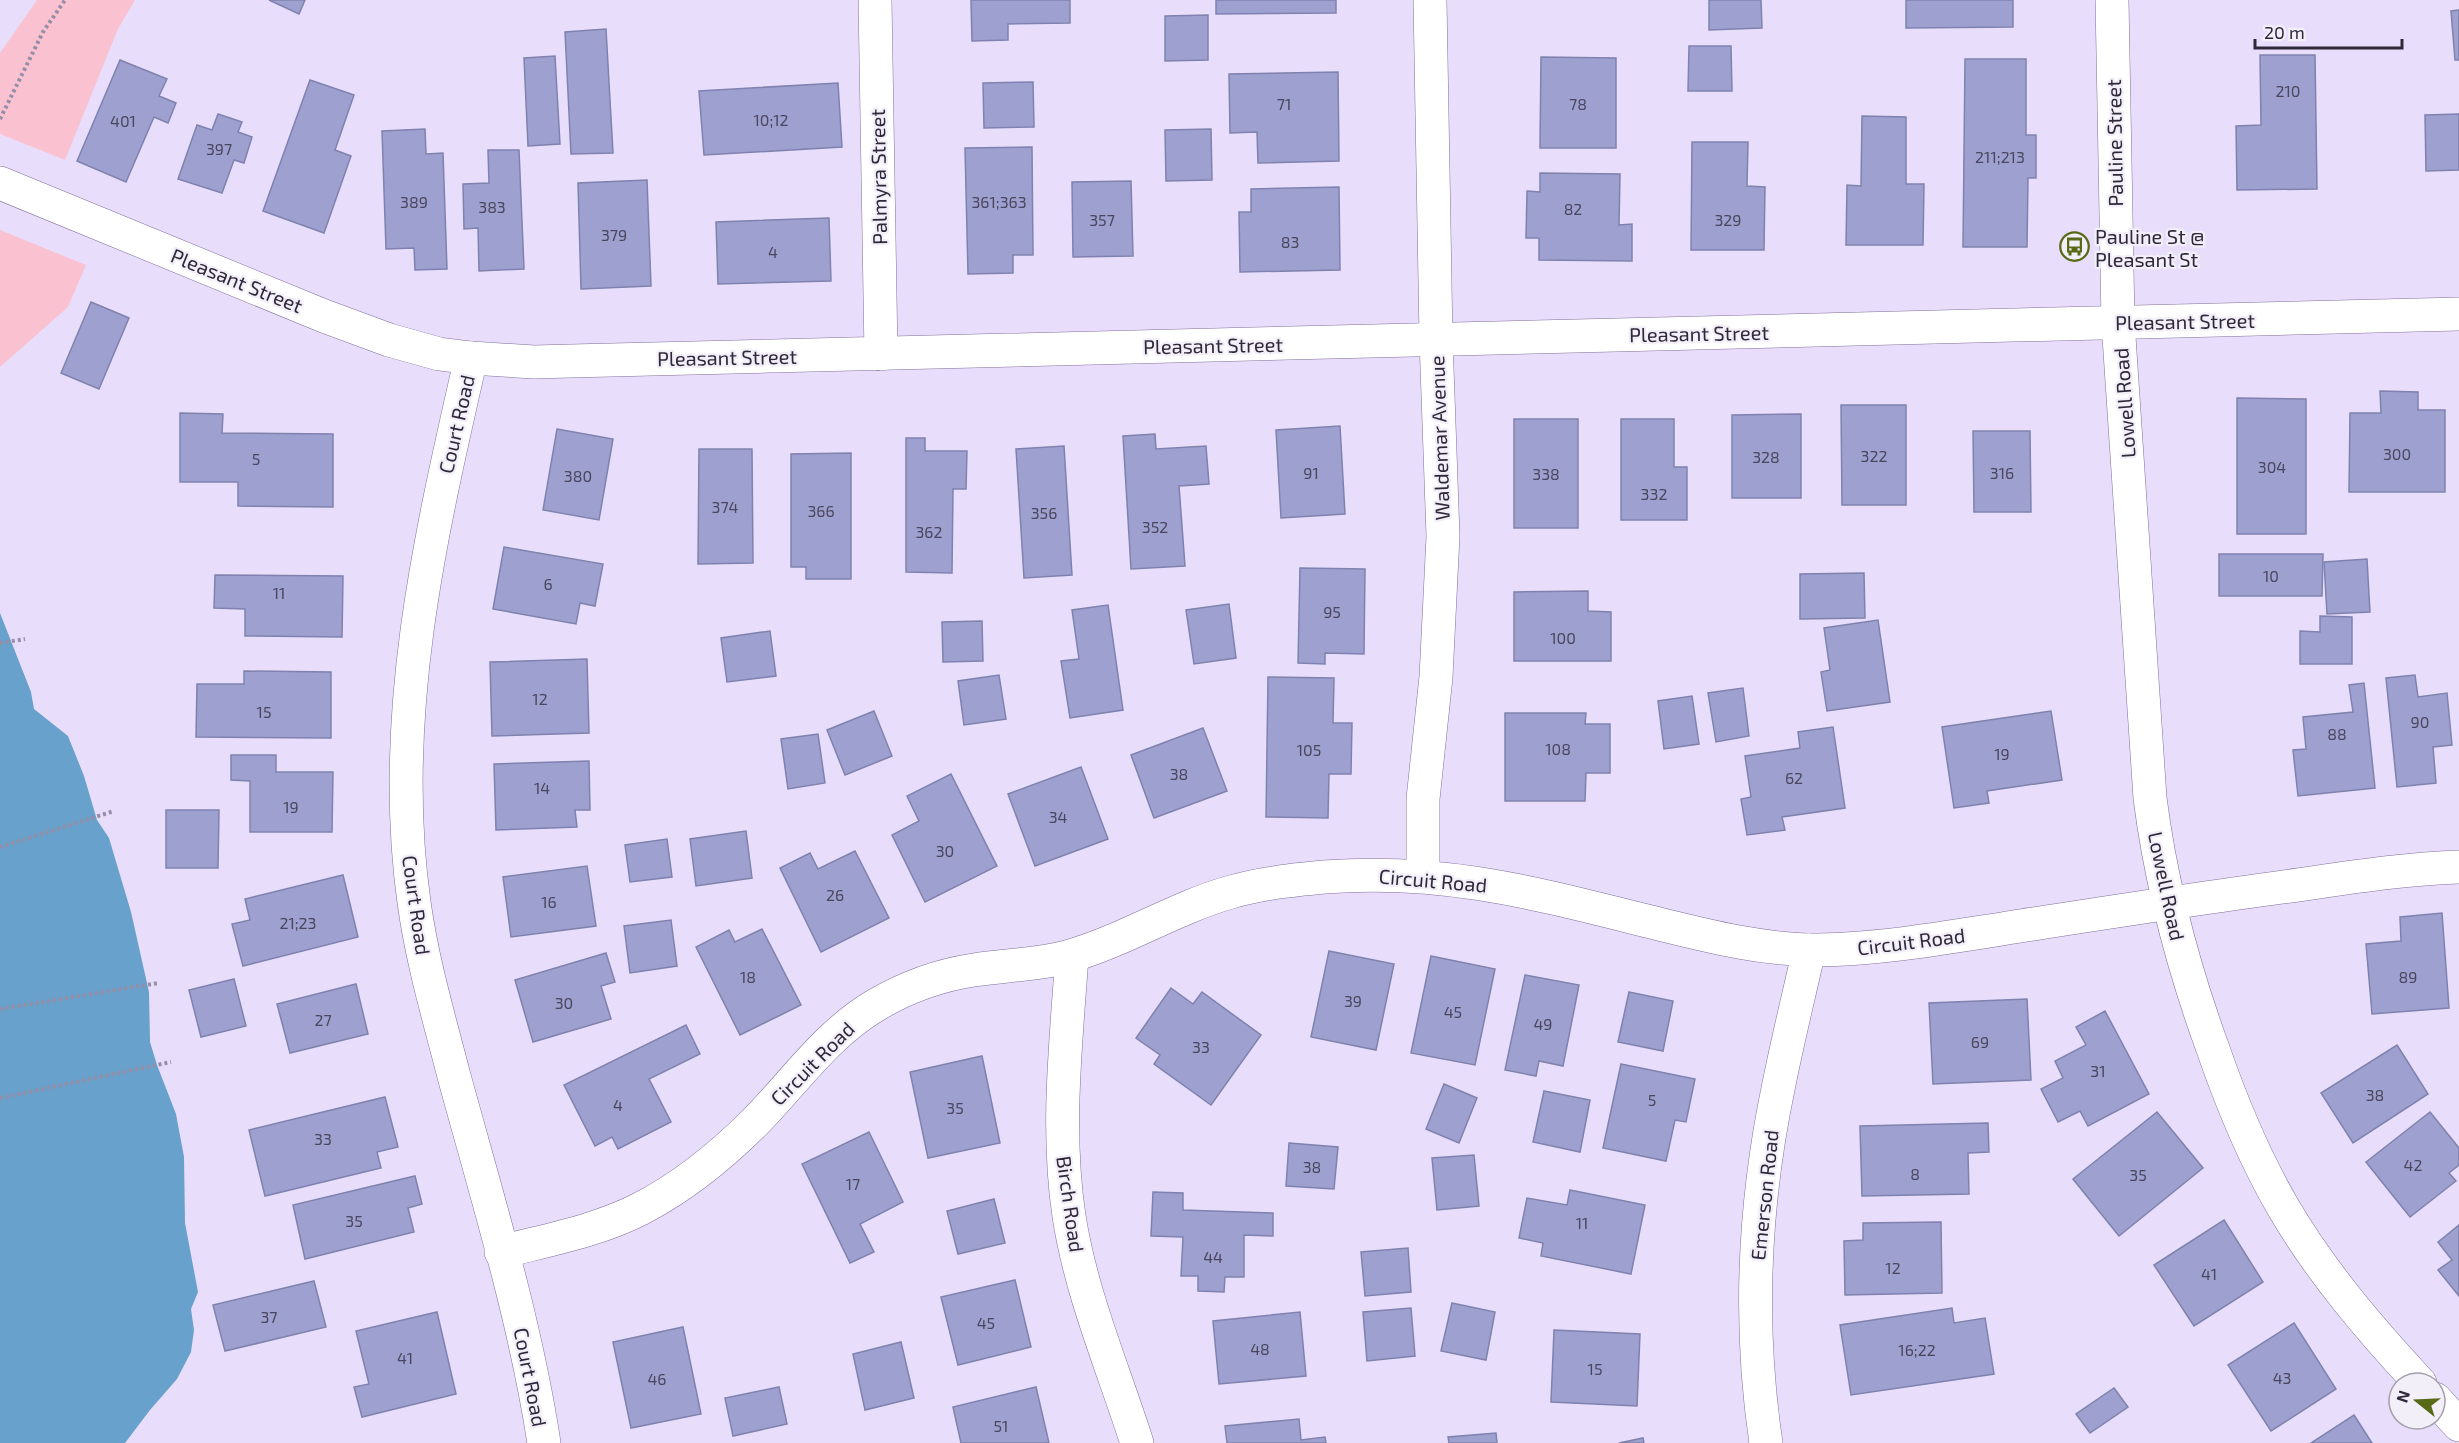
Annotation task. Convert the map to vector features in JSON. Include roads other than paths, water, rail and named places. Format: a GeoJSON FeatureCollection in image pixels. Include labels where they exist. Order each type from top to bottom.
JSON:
{"type":"FeatureCollection","features":[{"type":"Feature","properties":{"kind":"street","name":"Palmyra Street"},"geometry":{"type":"LineString","coordinates":[[874,0],[881,354]]}},
{"type":"Feature","properties":{"kind":"street","name":"Waldemar Avenue"},"geometry":{"type":"LineString","coordinates":[[1423,875],[1423,799],[1436,677],[1443,536],[1436,339],[1430,0]]}},
{"type":"Feature","properties":{"kind":"street","name":"Pauline Street"},"geometry":{"type":"LineString","coordinates":[[2112,0],[2118,322]]}},
{"type":"Feature","properties":{"kind":"street","name":"Pleasant Street"},"geometry":{"type":"LineString","coordinates":[[0,183],[362,330],[422,349],[471,358],[534,362],[2459,314]]}},
{"type":"Feature","properties":{"kind":"street","name":"Lowell Road"},"geometry":{"type":"LineString","coordinates":[[2118,322],[2150,798],[2167,903],[2194,995],[2220,1070],[2236,1113],[2269,1180],[2290,1217],[2343,1295],[2410,1371]]}},
{"type":"Feature","properties":{"kind":"street","name":"Court Road"},"geometry":{"type":"LineString","coordinates":[[471,358],[437,507],[420,598],[410,689],[406,821],[414,906],[431,989],[523,1334],[544,1443]]}},
{"type":"Feature","properties":{"kind":"street","name":"Circuit Road"},"geometry":{"type":"LineString","coordinates":[[501,1252],[613,1221],[666,1194],[717,1157],[738,1138],[834,1037],[874,1006],[893,996],[955,973],[1039,963],[1072,956],[1189,906],[1249,887],[1350,875],[1423,875],[1521,890],[1720,938],[1780,948],[1809,950],[1902,944],[2167,903],[2400,871],[2459,867]]}},
{"type":"Feature","properties":{"kind":"street","name":"Emerson Road"},"geometry":{"type":"LineString","coordinates":[[1766,1443],[1756,1367],[1757,1242],[1771,1126],[1809,950]]}},
{"type":"Feature","properties":{"kind":"street","name":"Birch Road"},"geometry":{"type":"LineString","coordinates":[[1072,956],[1062,1116],[1065,1185],[1069,1216],[1074,1247],[1092,1313],[1137,1443]]}},
{"type":"Feature","properties":{"kind":"street"},"geometry":{"type":"LineString","coordinates":[[2447,1412],[2459,1425]]}},
{"type":"Feature","properties":{"kind":"water"},"geometry":{"type":"Polygon","coordinates":[[[0,613],[31,692],[34,709],[68,736],[84,776],[97,820],[109,838],[131,912],[149,992],[150,1042],[176,1114],[184,1157],[185,1223],[198,1292],[191,1309],[194,1330],[191,1352],[177,1379],[125,1443],[0,1443],[0,613]]]}},
{"type":"Feature","properties":{"kind":"place","name":"Pauline St @ Pleasant St"},"geometry":{"type":"Point","coordinates":[2074,247]}}]}
